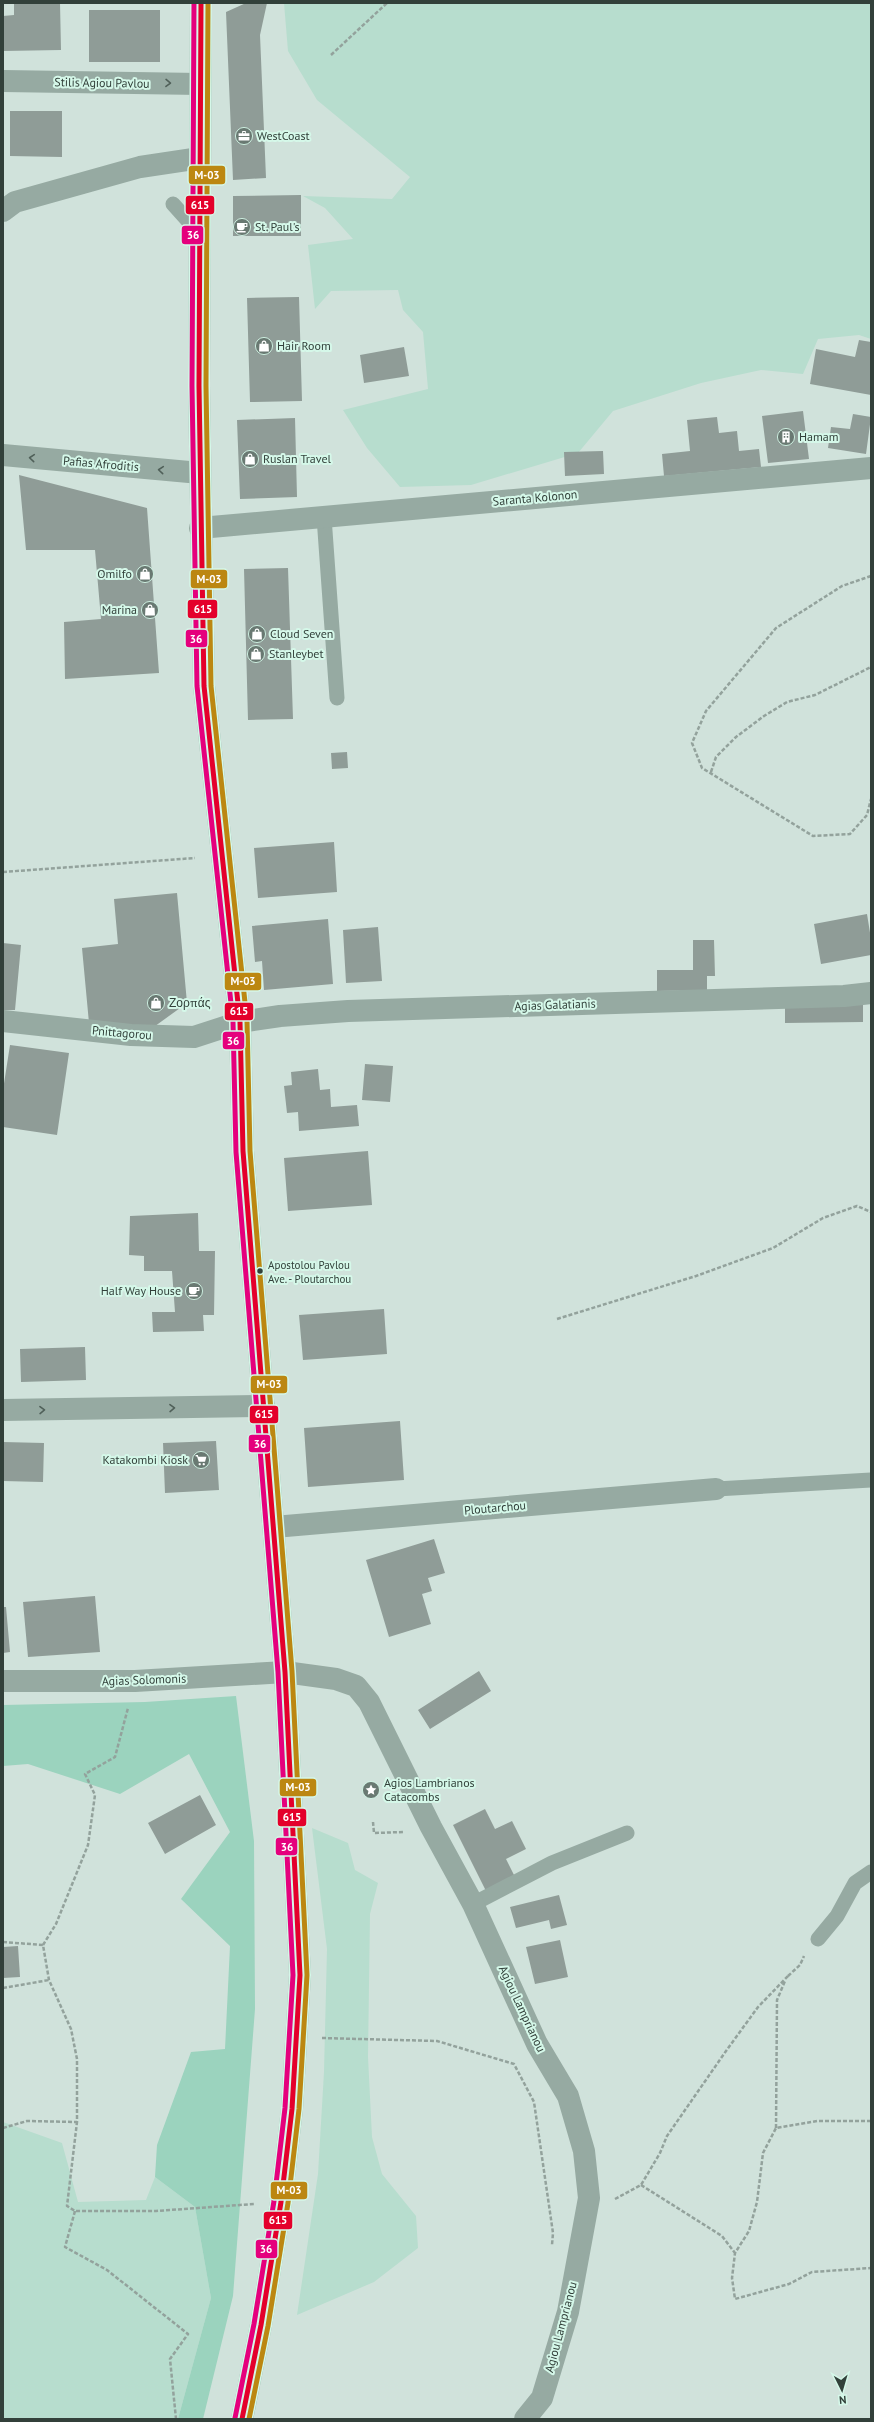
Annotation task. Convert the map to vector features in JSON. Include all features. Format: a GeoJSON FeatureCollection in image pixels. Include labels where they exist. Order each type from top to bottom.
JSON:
{"type":"FeatureCollection","features":[{"type":"Feature","properties":{"kind":"main road"},"geometry":{"type":"LineString","coordinates":[[202,3],[199,233],[200,528],[204,686],[240,1022],[243,1151],[285,1672],[300,1976],[292,2109],[281,2202],[261,2325],[242,2419]]}},
{"type":"Feature","properties":{"kind":"street","name":"Stilis Agiou Pavlou"},"geometry":{"type":"LineString","coordinates":[[3,81],[200,84]]}},
{"type":"Feature","properties":{"kind":"street"},"geometry":{"type":"LineString","coordinates":[[3,211],[15,202],[110,175],[140,167],[200,158]]}},
{"type":"Feature","properties":{"kind":"street","name":"Pafias Afroditis"},"geometry":{"type":"LineString","coordinates":[[3,456],[200,474]]}},
{"type":"Feature","properties":{"kind":"street","name":"Saranta Kolonon"},"geometry":{"type":"LineString","coordinates":[[200,528],[871,468]]}},
{"type":"Feature","properties":{"kind":"street","name":"Agias Galatianis"},"geometry":{"type":"LineString","coordinates":[[240,1022],[348,1011],[844,996],[871,993]]}},
{"type":"Feature","properties":{"kind":"street","name":"Pnittagorou"},"geometry":{"type":"LineString","coordinates":[[3,1021],[132,1035],[194,1037],[240,1022]]}},
{"type":"Feature","properties":{"kind":"street"},"geometry":{"type":"LineString","coordinates":[[3,1410],[264,1406]]}},
{"type":"Feature","properties":{"kind":"street","name":"Ploutarchou"},"geometry":{"type":"LineString","coordinates":[[274,1527],[716,1489]]}},
{"type":"Feature","properties":{"kind":"street","name":"Agias Solomonis"},"geometry":{"type":"LineString","coordinates":[[3,1681],[135,1681],[285,1672]]}},
{"type":"Feature","properties":{"kind":"street","name":"Agiou Lamprianou"},"geometry":{"type":"LineString","coordinates":[[285,1672],[336,1679],[356,1686],[369,1702],[431,1827],[473,1904],[537,2044],[568,2096],[584,2150],[589,2198],[568,2312],[542,2398],[525,2419]]}},
{"type":"Feature","properties":{"kind":"lane"},"geometry":{"type":"LineString","coordinates":[[173,204],[199,233]]}},
{"type":"Feature","properties":{"kind":"lane"},"geometry":{"type":"LineString","coordinates":[[324,517],[337,698]]}},
{"type":"Feature","properties":{"kind":"lane"},"geometry":{"type":"LineString","coordinates":[[716,1489],[871,1480]]}},
{"type":"Feature","properties":{"kind":"lane"},"geometry":{"type":"LineString","coordinates":[[473,1904],[552,1863],[627,1833]]}},
{"type":"Feature","properties":{"kind":"lane"},"geometry":{"type":"LineString","coordinates":[[818,1939],[837,1916],[855,1884],[871,1872]]}},
{"type":"Feature","properties":{"kind":"path"},"geometry":{"type":"LineString","coordinates":[[331,55],[387,3]]}},
{"type":"Feature","properties":{"kind":"path"},"geometry":{"type":"LineString","coordinates":[[871,576],[842,586],[776,628],[706,711],[692,743],[702,768],[711,772],[813,836],[850,834],[867,814],[871,799]]}},
{"type":"Feature","properties":{"kind":"path"},"geometry":{"type":"LineString","coordinates":[[711,772],[716,757],[736,737],[764,716],[787,702],[815,695],[871,667]]}},
{"type":"Feature","properties":{"kind":"path"},"geometry":{"type":"LineString","coordinates":[[3,872],[222,856]]}},
{"type":"Feature","properties":{"kind":"path"},"geometry":{"type":"LineString","coordinates":[[557,1319],[696,1276],[773,1248],[823,1218],[857,1206],[871,1212]]}},
{"type":"Feature","properties":{"kind":"path"},"geometry":{"type":"LineString","coordinates":[[135,1681],[114,1757],[85,1774],[95,1795],[88,1845],[56,1924],[42,1945],[49,1980],[71,2029],[77,2059],[77,2122],[67,2206],[75,2211],[156,2211],[195,2206],[281,2202]]}},
{"type":"Feature","properties":{"kind":"path"},"geometry":{"type":"LineString","coordinates":[[373,1822],[374,1834],[406,1832]]}},
{"type":"Feature","properties":{"kind":"path"},"geometry":{"type":"LineString","coordinates":[[610,2201],[641,2184],[660,2153],[667,2136],[758,2007],[800,1965],[806,1951],[818,1939]]}},
{"type":"Feature","properties":{"kind":"path"},"geometry":{"type":"LineString","coordinates":[[3,1942],[42,1945]]}},
{"type":"Feature","properties":{"kind":"path"},"geometry":{"type":"LineString","coordinates":[[789,1975],[777,2000],[776,2128],[763,2153],[757,2202],[749,2231],[735,2253],[732,2278],[735,2299],[789,2284],[812,2272],[871,2268]]}},
{"type":"Feature","properties":{"kind":"path"},"geometry":{"type":"LineString","coordinates":[[3,1988],[49,1980]]}},
{"type":"Feature","properties":{"kind":"path"},"geometry":{"type":"LineString","coordinates":[[296,2037],[437,2041],[514,2064],[534,2102],[553,2233],[551,2249]]}},
{"type":"Feature","properties":{"kind":"path"},"geometry":{"type":"LineString","coordinates":[[3,2128],[27,2121],[77,2122]]}},
{"type":"Feature","properties":{"kind":"path"},"geometry":{"type":"LineString","coordinates":[[776,2128],[816,2121],[871,2121]]}},
{"type":"Feature","properties":{"kind":"path"},"geometry":{"type":"LineString","coordinates":[[641,2184],[722,2236],[735,2253]]}},
{"type":"Feature","properties":{"kind":"path"},"geometry":{"type":"LineString","coordinates":[[75,2211],[65,2247],[107,2270],[188,2334],[170,2359],[176,2419]]}},
{"type":"Feature","properties":{"kind":"green space"},"geometry":{"type":"Polygon","coordinates":[[[284,3],[871,3],[871,339],[859,335],[818,339],[803,374],[761,370],[701,383],[613,411],[578,453],[471,485],[400,487],[367,448],[343,410],[428,389],[423,332],[403,310],[398,290],[331,291],[315,309],[308,245],[353,239],[325,208],[303,196],[392,199],[410,177],[317,100],[288,51],[284,3]]]}},
{"type":"Feature","properties":{"kind":"green space"},"geometry":{"type":"Polygon","coordinates":[[[236,1696],[254,1841],[255,2009],[233,2296],[203,2419],[178,2419],[211,2298],[195,2207],[155,2177],[157,2145],[191,2052],[225,2049],[230,1946],[181,1899],[230,1832],[189,1754],[120,1794],[28,1764],[3,1766],[3,1705],[145,1702],[236,1696]]]}},
{"type":"Feature","properties":{"kind":"green space"},"geometry":{"type":"Polygon","coordinates":[[[312,1828],[348,1843],[355,1870],[378,1883],[370,1914],[368,2057],[372,2137],[382,2174],[416,2216],[418,2248],[374,2282],[297,2315],[318,2174],[324,2072],[327,1949],[312,1828]]]}},
{"type":"Feature","properties":{"kind":"green space"},"geometry":{"type":"Polygon","coordinates":[[[3,2122],[62,2143],[78,2202],[146,2200],[155,2177],[195,2207],[211,2298],[178,2419],[3,2419],[3,2122]]]}},
{"type":"Feature","properties":{"kind":"building"},"geometry":{"type":"Polygon","coordinates":[[[14,3],[60,3],[61,50],[3,51],[3,16],[14,15],[14,3]]]}},
{"type":"Feature","properties":{"kind":"building"},"geometry":{"type":"Polygon","coordinates":[[[246,3],[267,3],[260,35],[266,178],[233,180],[226,12],[246,3]]]}},
{"type":"Feature","properties":{"kind":"building"},"geometry":{"type":"Polygon","coordinates":[[[89,10],[160,10],[160,62],[89,62],[89,10]]]}},
{"type":"Feature","properties":{"kind":"building"},"geometry":{"type":"Polygon","coordinates":[[[10,111],[62,111],[62,157],[10,156],[10,111]]]}},
{"type":"Feature","properties":{"kind":"building"},"geometry":{"type":"Polygon","coordinates":[[[301,195],[301,236],[233,236],[233,196],[301,195]]]}},
{"type":"Feature","properties":{"kind":"building"},"geometry":{"type":"Polygon","coordinates":[[[299,297],[302,401],[250,402],[247,298],[299,297]]]}},
{"type":"Feature","properties":{"kind":"building"},"geometry":{"type":"Polygon","coordinates":[[[859,340],[871,342],[871,395],[810,384],[816,349],[855,357],[859,340]]]}},
{"type":"Feature","properties":{"kind":"building"},"geometry":{"type":"Polygon","coordinates":[[[404,347],[409,376],[364,383],[360,355],[404,347]]]}},
{"type":"Feature","properties":{"kind":"building","name":"Hamam"},"geometry":{"type":"Polygon","coordinates":[[[803,411],[809,459],[768,463],[762,416],[803,411]]]}},
{"type":"Feature","properties":{"kind":"building"},"geometry":{"type":"Polygon","coordinates":[[[853,414],[871,417],[866,454],[828,448],[831,427],[850,429],[853,414]]]}},
{"type":"Feature","properties":{"kind":"building"},"geometry":{"type":"Polygon","coordinates":[[[717,417],[719,433],[737,431],[739,451],[759,449],[761,467],[664,476],[662,454],[690,451],[687,420],[717,417]]]}},
{"type":"Feature","properties":{"kind":"building"},"geometry":{"type":"Polygon","coordinates":[[[295,418],[297,497],[240,499],[237,420],[295,418]]]}},
{"type":"Feature","properties":{"kind":"building"},"geometry":{"type":"Polygon","coordinates":[[[603,451],[604,474],[565,476],[564,452],[603,451]]]}},
{"type":"Feature","properties":{"kind":"building"},"geometry":{"type":"Polygon","coordinates":[[[19,475],[147,508],[159,673],[65,679],[64,622],[101,619],[95,550],[26,550],[19,475]]]}},
{"type":"Feature","properties":{"kind":"building"},"geometry":{"type":"Polygon","coordinates":[[[288,568],[293,719],[248,720],[244,569],[288,568]]]}},
{"type":"Feature","properties":{"kind":"building"},"geometry":{"type":"Polygon","coordinates":[[[347,752],[348,768],[332,769],[331,753],[347,752]]]}},
{"type":"Feature","properties":{"kind":"building"},"geometry":{"type":"Polygon","coordinates":[[[334,842],[337,892],[258,898],[254,848],[334,842]]]}},
{"type":"Feature","properties":{"kind":"building"},"geometry":{"type":"Polygon","coordinates":[[[177,893],[187,1003],[151,1029],[89,1023],[82,948],[118,944],[114,899],[177,893]]]}},
{"type":"Feature","properties":{"kind":"building"},"geometry":{"type":"Polygon","coordinates":[[[867,914],[871,939],[871,955],[821,964],[814,924],[867,914]]]}},
{"type":"Feature","properties":{"kind":"building"},"geometry":{"type":"Polygon","coordinates":[[[328,919],[333,984],[264,990],[262,961],[255,962],[252,926],[328,919]]]}},
{"type":"Feature","properties":{"kind":"building"},"geometry":{"type":"Polygon","coordinates":[[[378,927],[382,981],[346,983],[343,930],[378,927]]]}},
{"type":"Feature","properties":{"kind":"building"},"geometry":{"type":"Polygon","coordinates":[[[693,940],[714,940],[715,976],[707,976],[707,990],[657,991],[657,970],[693,970],[693,940]]]}},
{"type":"Feature","properties":{"kind":"building"},"geometry":{"type":"Polygon","coordinates":[[[3,943],[21,945],[15,1010],[3,1010],[3,943]]]}},
{"type":"Feature","properties":{"kind":"building"},"geometry":{"type":"Polygon","coordinates":[[[863,999],[863,1022],[785,1023],[785,1000],[863,999]]]}},
{"type":"Feature","properties":{"kind":"building"},"geometry":{"type":"Polygon","coordinates":[[[10,1045],[69,1053],[57,1135],[3,1127],[3,1090],[10,1045]]]}},
{"type":"Feature","properties":{"kind":"building"},"geometry":{"type":"Polygon","coordinates":[[[365,1064],[393,1066],[390,1102],[362,1100],[365,1064]]]}},
{"type":"Feature","properties":{"kind":"building"},"geometry":{"type":"Polygon","coordinates":[[[318,1069],[320,1090],[330,1089],[331,1107],[357,1105],[359,1126],[299,1131],[298,1112],[287,1113],[284,1086],[292,1085],[291,1072],[318,1069]]]}},
{"type":"Feature","properties":{"kind":"building"},"geometry":{"type":"Polygon","coordinates":[[[368,1151],[372,1205],[288,1211],[284,1158],[368,1151]]]}},
{"type":"Feature","properties":{"kind":"building","name":"Half Way House"},"geometry":{"type":"Polygon","coordinates":[[[198,1213],[199,1251],[215,1251],[214,1315],[203,1315],[204,1331],[153,1332],[152,1312],[175,1312],[172,1271],[144,1271],[144,1256],[129,1255],[130,1216],[198,1213]]]}},
{"type":"Feature","properties":{"kind":"building"},"geometry":{"type":"Polygon","coordinates":[[[384,1309],[387,1354],[303,1360],[299,1315],[384,1309]]]}},
{"type":"Feature","properties":{"kind":"building"},"geometry":{"type":"Polygon","coordinates":[[[85,1347],[86,1380],[21,1382],[20,1349],[85,1347]]]}},
{"type":"Feature","properties":{"kind":"building"},"geometry":{"type":"Polygon","coordinates":[[[400,1421],[404,1480],[308,1487],[304,1428],[400,1421]]]}},
{"type":"Feature","properties":{"kind":"building"},"geometry":{"type":"Polygon","coordinates":[[[216,1441],[219,1490],[165,1493],[163,1443],[216,1441]]]}},
{"type":"Feature","properties":{"kind":"building"},"geometry":{"type":"Polygon","coordinates":[[[3,1442],[44,1443],[43,1482],[3,1481],[3,1442]]]}},
{"type":"Feature","properties":{"kind":"building"},"geometry":{"type":"Polygon","coordinates":[[[434,1539],[445,1573],[428,1578],[432,1591],[422,1594],[431,1624],[389,1637],[366,1560],[434,1539]]]}},
{"type":"Feature","properties":{"kind":"building"},"geometry":{"type":"Polygon","coordinates":[[[95,1596],[100,1652],[28,1657],[23,1602],[95,1596]]]}},
{"type":"Feature","properties":{"kind":"building"},"geometry":{"type":"Polygon","coordinates":[[[3,1607],[6,1607],[10,1652],[3,1653],[3,1607]]]}},
{"type":"Feature","properties":{"kind":"building"},"geometry":{"type":"Polygon","coordinates":[[[479,1671],[491,1691],[430,1729],[418,1710],[479,1671]]]}},
{"type":"Feature","properties":{"kind":"building"},"geometry":{"type":"Polygon","coordinates":[[[200,1795],[216,1825],[165,1854],[148,1823],[200,1795]]]}},
{"type":"Feature","properties":{"kind":"building"},"geometry":{"type":"Polygon","coordinates":[[[485,1809],[495,1829],[512,1821],[526,1849],[506,1859],[516,1879],[487,1893],[453,1825],[485,1809]]]}},
{"type":"Feature","properties":{"kind":"building"},"geometry":{"type":"Polygon","coordinates":[[[559,1895],[567,1925],[551,1929],[549,1920],[516,1928],[510,1907],[559,1895]]]}},
{"type":"Feature","properties":{"kind":"building"},"geometry":{"type":"Polygon","coordinates":[[[560,1940],[568,1977],[535,1984],[526,1947],[560,1940]]]}},
{"type":"Feature","properties":{"kind":"building"},"geometry":{"type":"Polygon","coordinates":[[[18,1946],[20,1977],[3,1978],[3,1947],[18,1946]]]}},
{"type":"Feature","properties":{"kind":"transit line","name":"36"},"geometry":{"type":"LineString","coordinates":[[194,3],[192,386],[197,686],[233,1022],[236,1152],[278,1672],[293,1975],[285,2108],[274,2201],[254,2324],[235,2418]]}},
{"type":"Feature","properties":{"kind":"transit line","name":"615"},"geometry":{"type":"LineString","coordinates":[[201,3],[199,386],[204,686],[240,1022],[243,1151],[285,1672],[300,1975],[292,2109],[281,2202],[261,2325],[242,2419]]}},
{"type":"Feature","properties":{"kind":"transit line","name":"M-03"},"geometry":{"type":"LineString","coordinates":[[208,3],[206,386],[211,686],[247,1021],[250,1151],[292,1671],[307,1975],[299,2109],[288,2203],[268,2326],[249,2419]]}},
{"type":"Feature","properties":{"kind":"place","name":"WestCoast"},"geometry":{"type":"Point","coordinates":[244,136]}},
{"type":"Feature","properties":{"kind":"place","name":"St. Paul's"},"geometry":{"type":"Point","coordinates":[242,227]}},
{"type":"Feature","properties":{"kind":"place","name":"Hair Room"},"geometry":{"type":"Point","coordinates":[264,346]}},
{"type":"Feature","properties":{"kind":"place","name":"Hamam"},"geometry":{"type":"Point","coordinates":[786,437]}},
{"type":"Feature","properties":{"kind":"place","name":"Ruslan Travel"},"geometry":{"type":"Point","coordinates":[250,459]}},
{"type":"Feature","properties":{"kind":"place","name":"Omilfo"},"geometry":{"type":"Point","coordinates":[145,574]}},
{"type":"Feature","properties":{"kind":"place","name":"Marina"},"geometry":{"type":"Point","coordinates":[150,610]}},
{"type":"Feature","properties":{"kind":"place","name":"Cloud Seven"},"geometry":{"type":"Point","coordinates":[257,634]}},
{"type":"Feature","properties":{"kind":"place","name":"Stanleybet"},"geometry":{"type":"Point","coordinates":[256,654]}},
{"type":"Feature","properties":{"kind":"place","name":"Ζορπάς"},"geometry":{"type":"Point","coordinates":[156,1003]}},
{"type":"Feature","properties":{"kind":"place","name":"Apostolou Pavlou Ave. - Ploutarchou"},"geometry":{"type":"Point","coordinates":[260,1271]}},
{"type":"Feature","properties":{"kind":"place","name":"Half Way House"},"geometry":{"type":"Point","coordinates":[194,1291]}},
{"type":"Feature","properties":{"kind":"place","name":"Katakombi Kiosk"},"geometry":{"type":"Point","coordinates":[201,1460]}},
{"type":"Feature","properties":{"kind":"place","name":"Agios Lambrianos Catacombs"},"geometry":{"type":"Point","coordinates":[371,1790]}}]}
